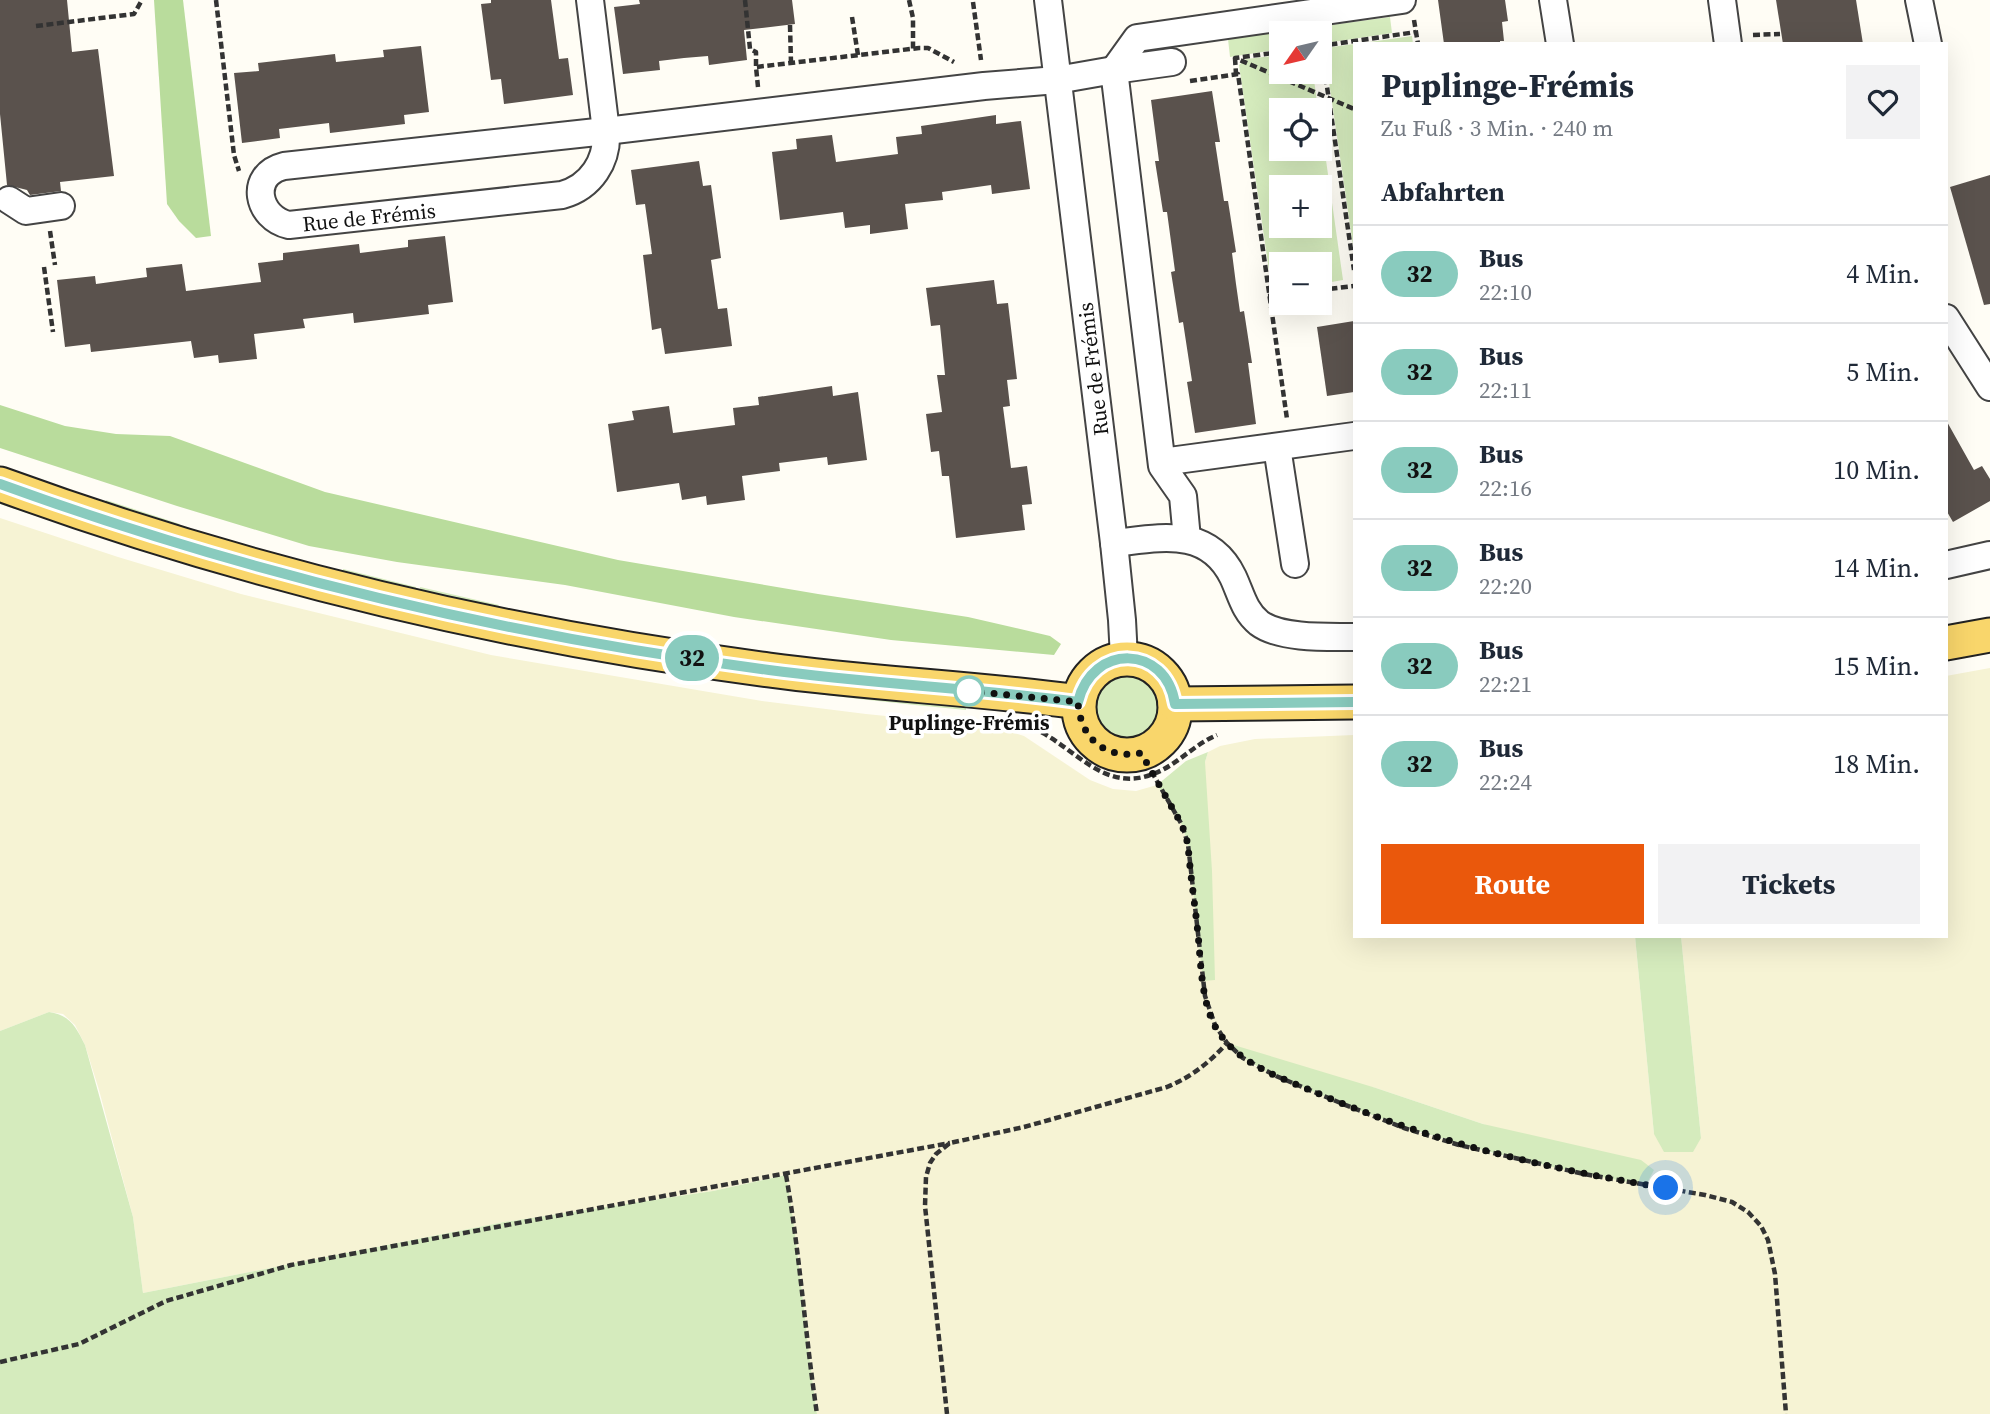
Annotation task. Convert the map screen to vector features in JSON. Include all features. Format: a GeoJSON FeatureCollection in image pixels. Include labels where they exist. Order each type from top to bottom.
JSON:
{"type":"FeatureCollection","features":[{"type":"Feature","properties":{"kind":"main road"},"geometry":{"type":"LineString","coordinates":[[0,484],[134,529],[255,565],[497,624],[619,647],[767,670],[1078,702]]}},
{"type":"Feature","properties":{"kind":"main road"},"geometry":{"type":"LineString","coordinates":[[1948,643],[1990,635]]}},
{"type":"Feature","properties":{"kind":"main road"},"geometry":{"type":"LineString","coordinates":[[1124,658],[1142,661],[1159,670],[1170,686],[1175,704],[1167,735],[1141,753],[1131,755],[1113,753],[1096,744],[1080,721],[1078,702],[1081,690],[1094,671],[1103,664],[1124,658]]}},
{"type":"Feature","properties":{"kind":"main road"},"geometry":{"type":"LineString","coordinates":[[1175,704],[1353,702]]}},
{"type":"Feature","properties":{"kind":"street","name":"Rue de Frémis"},"geometry":{"type":"LineString","coordinates":[[261,196],[265,211],[279,223],[289,226],[562,195],[583,186],[599,165],[607,143],[590,0]]}},
{"type":"Feature","properties":{"kind":"street","name":"Rue de Frémis"},"geometry":{"type":"LineString","coordinates":[[1048,0],[1114,543],[1124,658]]}},
{"type":"Feature","properties":{"kind":"street"},"geometry":{"type":"LineString","coordinates":[[1187,539],[1183,496],[1164,471],[1162,462],[1114,70],[1137,38],[1402,0]]}},
{"type":"Feature","properties":{"kind":"street"},"geometry":{"type":"LineString","coordinates":[[1553,0],[1560,42]]}},
{"type":"Feature","properties":{"kind":"street"},"geometry":{"type":"LineString","coordinates":[[1722,0],[1728,42]]}},
{"type":"Feature","properties":{"kind":"street"},"geometry":{"type":"LineString","coordinates":[[1919,0],[1928,42]]}},
{"type":"Feature","properties":{"kind":"street"},"geometry":{"type":"LineString","coordinates":[[261,196],[261,189],[267,177],[285,166],[761,113],[983,77],[1057,80],[1114,70],[1177,72]]}},
{"type":"Feature","properties":{"kind":"street"},"geometry":{"type":"LineString","coordinates":[[9,200],[26,211],[61,206]]}},
{"type":"Feature","properties":{"kind":"street"},"geometry":{"type":"LineString","coordinates":[[1948,321],[1990,387]]}},
{"type":"Feature","properties":{"kind":"street"},"geometry":{"type":"LineString","coordinates":[[1162,462],[1353,436]]}},
{"type":"Feature","properties":{"kind":"street"},"geometry":{"type":"LineString","coordinates":[[1284,447],[1295,564]]}},
{"type":"Feature","properties":{"kind":"street"},"geometry":{"type":"LineString","coordinates":[[1114,543],[1187,539],[1206,547],[1220,558],[1233,578],[1246,610],[1266,628],[1290,634],[1353,638]]}},
{"type":"Feature","properties":{"kind":"street"},"geometry":{"type":"LineString","coordinates":[[1948,565],[1990,555]]}},
{"type":"Feature","properties":{"kind":"path"},"geometry":{"type":"LineString","coordinates":[[36,26],[134,14],[142,0]]}},
{"type":"Feature","properties":{"kind":"path"},"geometry":{"type":"LineString","coordinates":[[216,0],[234,155],[246,198],[261,196]]}},
{"type":"Feature","properties":{"kind":"path"},"geometry":{"type":"LineString","coordinates":[[745,0],[750,48],[756,52],[761,113]]}},
{"type":"Feature","properties":{"kind":"path"},"geometry":{"type":"LineString","coordinates":[[909,0],[913,18],[913,49]]}},
{"type":"Feature","properties":{"kind":"path"},"geometry":{"type":"LineString","coordinates":[[973,2],[983,77]]}},
{"type":"Feature","properties":{"kind":"path"},"geometry":{"type":"LineString","coordinates":[[852,17],[858,55]]}},
{"type":"Feature","properties":{"kind":"path"},"geometry":{"type":"LineString","coordinates":[[790,24],[791,63]]}},
{"type":"Feature","properties":{"kind":"path"},"geometry":{"type":"LineString","coordinates":[[1332,44],[1416,32]]}},
{"type":"Feature","properties":{"kind":"path"},"geometry":{"type":"LineString","coordinates":[[756,67],[928,48],[983,77]]}},
{"type":"Feature","properties":{"kind":"path"},"geometry":{"type":"LineString","coordinates":[[1235,58],[1269,54]]}},
{"type":"Feature","properties":{"kind":"path"},"geometry":{"type":"LineString","coordinates":[[1235,58],[1328,98]]}},
{"type":"Feature","properties":{"kind":"path"},"geometry":{"type":"LineString","coordinates":[[1235,58],[1268,296],[1284,447]]}},
{"type":"Feature","properties":{"kind":"path"},"geometry":{"type":"LineString","coordinates":[[1177,72],[1236,74]]}},
{"type":"Feature","properties":{"kind":"path"},"geometry":{"type":"LineString","coordinates":[[1326,84],[1328,98]]}},
{"type":"Feature","properties":{"kind":"path"},"geometry":{"type":"LineString","coordinates":[[1332,100],[1353,108]]}},
{"type":"Feature","properties":{"kind":"path"},"geometry":{"type":"LineString","coordinates":[[1332,124],[1353,263]]}},
{"type":"Feature","properties":{"kind":"path"},"geometry":{"type":"LineString","coordinates":[[44,267],[53,332]]}},
{"type":"Feature","properties":{"kind":"path"},"geometry":{"type":"LineString","coordinates":[[1332,289],[1353,286]]}},
{"type":"Feature","properties":{"kind":"path"},"geometry":{"type":"LineString","coordinates":[[1141,753],[1182,825],[1188,844],[1206,996],[1214,1025],[1227,1043],[1242,1058],[1276,1076],[1404,1128],[1537,1164],[1725,1200],[1748,1212],[1765,1233],[1771,1251],[1786,1414]]}},
{"type":"Feature","properties":{"kind":"path"},"geometry":{"type":"LineString","coordinates":[[0,1362],[79,1344],[166,1301],[291,1265],[786,1175],[1035,1124],[1185,1080],[1227,1043]]}},
{"type":"Feature","properties":{"kind":"path"},"geometry":{"type":"LineString","coordinates":[[947,1414],[925,1188],[930,1163],[936,1154],[950,1143]]}},
{"type":"Feature","properties":{"kind":"path"},"geometry":{"type":"LineString","coordinates":[[786,1175],[817,1414]]}},
{"type":"Feature","properties":{"kind":"shaded area"},"geometry":{"type":"Polygon","coordinates":[[[0,518],[241,594],[491,655],[762,701],[996,727],[1024,736],[1090,780],[1113,789],[1136,791],[1157,785],[1182,825],[1188,844],[1204,981],[1205,762],[1208,752],[1220,746],[1255,739],[1353,735],[1353,938],[1635,938],[1654,1134],[1701,1138],[1681,938],[1948,938],[1948,676],[1990,668],[1990,1414],[817,1414],[798,1253],[785,1175],[713,1191],[504,1222],[143,1293],[133,1217],[85,1045],[75,1025],[63,1014],[49,1012],[0,1031],[0,518]],[[1251,1064],[1404,1128],[1513,1159],[1646,1185],[1483,1124],[1376,1088],[1251,1064]]]}},
{"type":"Feature","properties":{"kind":"green space"},"geometry":{"type":"Polygon","coordinates":[[[154,0],[183,0],[211,236],[196,238],[167,204],[154,0]]]}},
{"type":"Feature","properties":{"kind":"green space"},"geometry":{"type":"Polygon","coordinates":[[[1390,17],[1392,33],[1332,42],[1332,25],[1390,17]]]}},
{"type":"Feature","properties":{"kind":"green space"},"geometry":{"type":"Polygon","coordinates":[[[1269,33],[1269,51],[1230,57],[1228,39],[1269,33]]]}},
{"type":"Feature","properties":{"kind":"green space"},"geometry":{"type":"Polygon","coordinates":[[[1412,36],[1413,42],[1370,42],[1412,36]]]}},
{"type":"Feature","properties":{"kind":"green space"},"geometry":{"type":"Polygon","coordinates":[[[1353,44],[1353,245],[1332,98],[1329,84],[1332,84],[1332,47],[1353,44]]]}},
{"type":"Feature","properties":{"kind":"green space"},"geometry":{"type":"Polygon","coordinates":[[[1269,56],[1269,84],[1315,84],[1316,98],[1269,98],[1269,161],[1326,161],[1328,175],[1269,175],[1269,238],[1332,238],[1332,203],[1343,280],[1332,282],[1332,252],[1269,252],[1269,270],[1239,65],[1246,59],[1269,56]]]}},
{"type":"Feature","properties":{"kind":"green space"},"geometry":{"type":"Polygon","coordinates":[[[0,405],[65,426],[116,434],[170,436],[325,492],[618,560],[968,617],[1050,636],[1061,644],[1054,655],[891,640],[734,617],[565,585],[397,562],[309,546],[0,448],[0,405]]]}},
{"type":"Feature","properties":{"kind":"green space"},"geometry":{"type":"Polygon","coordinates":[[[0,500],[864,696],[966,707],[966,710],[848,698],[670,674],[432,629],[310,599],[189,564],[0,504],[0,500]]]}},
{"type":"Feature","properties":{"kind":"green space"},"geometry":{"type":"Polygon","coordinates":[[[106,500],[180,524],[177,528],[105,505],[106,500]]]}},
{"type":"Feature","properties":{"kind":"green space"},"geometry":{"type":"Polygon","coordinates":[[[343,569],[416,587],[415,591],[343,574],[343,569]]]}},
{"type":"Feature","properties":{"kind":"green space"},"geometry":{"type":"Polygon","coordinates":[[[420,587],[499,605],[496,609],[421,593],[420,587]]]}},
{"type":"Feature","properties":{"kind":"green space"},"geometry":{"type":"Polygon","coordinates":[[[1122,674],[1134,674],[1151,683],[1158,694],[1158,718],[1151,729],[1134,738],[1122,738],[1110,733],[1101,724],[1096,712],[1096,700],[1101,688],[1110,679],[1122,674]]]}},
{"type":"Feature","properties":{"kind":"green space"},"geometry":{"type":"Polygon","coordinates":[[[1208,752],[1205,762],[1215,980],[1203,981],[1188,844],[1182,825],[1157,785],[1186,761],[1208,752]]]}},
{"type":"Feature","properties":{"kind":"green space"},"geometry":{"type":"Polygon","coordinates":[[[1635,938],[1681,938],[1701,1138],[1693,1152],[1664,1152],[1654,1134],[1635,938]]]}},
{"type":"Feature","properties":{"kind":"green space"},"geometry":{"type":"Polygon","coordinates":[[[49,1012],[72,1023],[85,1045],[133,1217],[143,1293],[504,1222],[713,1191],[786,1175],[817,1414],[0,1414],[0,1031],[49,1012]]]}},
{"type":"Feature","properties":{"kind":"green space"},"geometry":{"type":"Polygon","coordinates":[[[1227,1043],[1483,1124],[1641,1160],[1654,1170],[1646,1185],[1521,1160],[1439,1138],[1398,1125],[1282,1079],[1247,1060],[1227,1043]]]}},
{"type":"Feature","properties":{"kind":"building"},"geometry":{"type":"Polygon","coordinates":[[[0,0],[67,0],[72,52],[98,49],[114,176],[60,182],[61,191],[30,195],[27,190],[7,185],[0,114],[0,0]]]}},
{"type":"Feature","properties":{"kind":"building"},"geometry":{"type":"Polygon","coordinates":[[[491,0],[551,0],[559,59],[568,58],[573,95],[504,104],[501,79],[491,80],[481,4],[491,3],[491,0]]]}},
{"type":"Feature","properties":{"kind":"building"},"geometry":{"type":"Polygon","coordinates":[[[639,0],[792,0],[795,24],[744,30],[747,60],[709,65],[708,56],[684,58],[659,61],[660,70],[623,74],[614,7],[640,4],[639,0]]]}},
{"type":"Feature","properties":{"kind":"building"},"geometry":{"type":"Polygon","coordinates":[[[1438,0],[1505,0],[1508,21],[1502,22],[1504,41],[1444,42],[1438,0]]]}},
{"type":"Feature","properties":{"kind":"building"},"geometry":{"type":"Polygon","coordinates":[[[1776,0],[1856,0],[1863,42],[1783,42],[1776,0]]]}},
{"type":"Feature","properties":{"kind":"building"},"geometry":{"type":"Polygon","coordinates":[[[421,46],[429,112],[404,115],[405,124],[330,133],[329,123],[279,129],[280,138],[242,143],[234,73],[259,71],[258,63],[335,54],[336,62],[384,57],[383,50],[421,46]]]}},
{"type":"Feature","properties":{"kind":"building"},"geometry":{"type":"Polygon","coordinates":[[[1212,91],[1220,142],[1215,142],[1224,201],[1228,201],[1236,252],[1232,253],[1240,312],[1244,311],[1252,363],[1248,363],[1256,424],[1195,433],[1187,382],[1192,381],[1183,322],[1179,323],[1171,272],[1175,271],[1167,212],[1163,212],[1155,161],[1159,161],[1151,100],[1212,91]]]}},
{"type":"Feature","properties":{"kind":"building"},"geometry":{"type":"Polygon","coordinates":[[[996,115],[996,124],[1021,121],[1030,189],[992,194],[991,185],[942,192],[943,200],[905,204],[908,229],[870,234],[870,225],[845,228],[843,212],[780,220],[772,152],[797,149],[796,139],[832,135],[836,162],[898,154],[896,137],[922,134],[921,126],[996,115]]]}},
{"type":"Feature","properties":{"kind":"building"},"geometry":{"type":"Polygon","coordinates":[[[699,161],[703,186],[711,185],[721,258],[711,260],[718,309],[727,308],[732,346],[665,354],[661,328],[652,330],[643,255],[652,254],[645,204],[636,205],[631,170],[699,161]]]}},
{"type":"Feature","properties":{"kind":"building"},"geometry":{"type":"Polygon","coordinates":[[[1990,175],[1990,304],[1984,305],[1950,187],[1990,175]]]}},
{"type":"Feature","properties":{"kind":"building"},"geometry":{"type":"Polygon","coordinates":[[[445,236],[453,302],[428,305],[429,314],[354,323],[353,313],[303,319],[305,328],[254,334],[257,359],[219,363],[218,355],[194,358],[191,341],[91,352],[90,344],[65,347],[57,280],[95,276],[96,284],[147,277],[146,268],[182,264],[186,291],[261,282],[258,263],[283,260],[283,253],[359,244],[360,253],[408,247],[408,240],[445,236]]]}},
{"type":"Feature","properties":{"kind":"building"},"geometry":{"type":"Polygon","coordinates":[[[994,280],[997,304],[1008,303],[1017,379],[1007,380],[1010,406],[1003,407],[1011,468],[1027,466],[1032,504],[1022,505],[1025,530],[956,538],[949,476],[942,476],[939,451],[931,452],[926,414],[942,412],[937,375],[945,375],[940,325],[931,326],[926,288],[994,280]]]}},
{"type":"Feature","properties":{"kind":"building"},"geometry":{"type":"Polygon","coordinates":[[[1353,321],[1353,392],[1327,396],[1317,327],[1353,321]]]}},
{"type":"Feature","properties":{"kind":"building"},"geometry":{"type":"Polygon","coordinates":[[[832,386],[833,396],[858,392],[867,460],[828,465],[827,457],[779,463],[780,471],[742,476],[745,500],[707,505],[706,496],[682,500],[679,483],[617,492],[608,424],[634,420],[632,411],[669,406],[673,433],[735,425],[733,408],[759,405],[758,397],[832,386]]]}},
{"type":"Feature","properties":{"kind":"building"},"geometry":{"type":"Polygon","coordinates":[[[1948,424],[1974,470],[1982,466],[1990,479],[1990,501],[1953,522],[1948,513],[1948,424]]]}},
{"type":"Feature","properties":{"kind":"bus line","name":"32"},"geometry":{"type":"LineString","coordinates":[[0,484],[134,529],[255,565],[497,624],[619,647],[845,680],[1078,702],[1081,690],[1094,671],[1103,664],[1124,658],[1142,661],[1159,670],[1170,686],[1175,704],[1353,702]]}},
{"type":"Feature","properties":{"kind":"place","name":"Puplinge-Frémis"},"geometry":{"type":"Point","coordinates":[969,691]}},
{"type":"Feature","properties":{"kind":"route"},"geometry":{"type":"LineString","coordinates":[[969,691],[1078,702],[1080,721],[1096,744],[1122,755],[1141,753],[1182,825],[1188,844],[1200,956],[1210,1012],[1214,1025],[1242,1058],[1276,1076],[1343,1104],[1404,1128],[1459,1145],[1584,1174],[1666,1188]]}}]}
